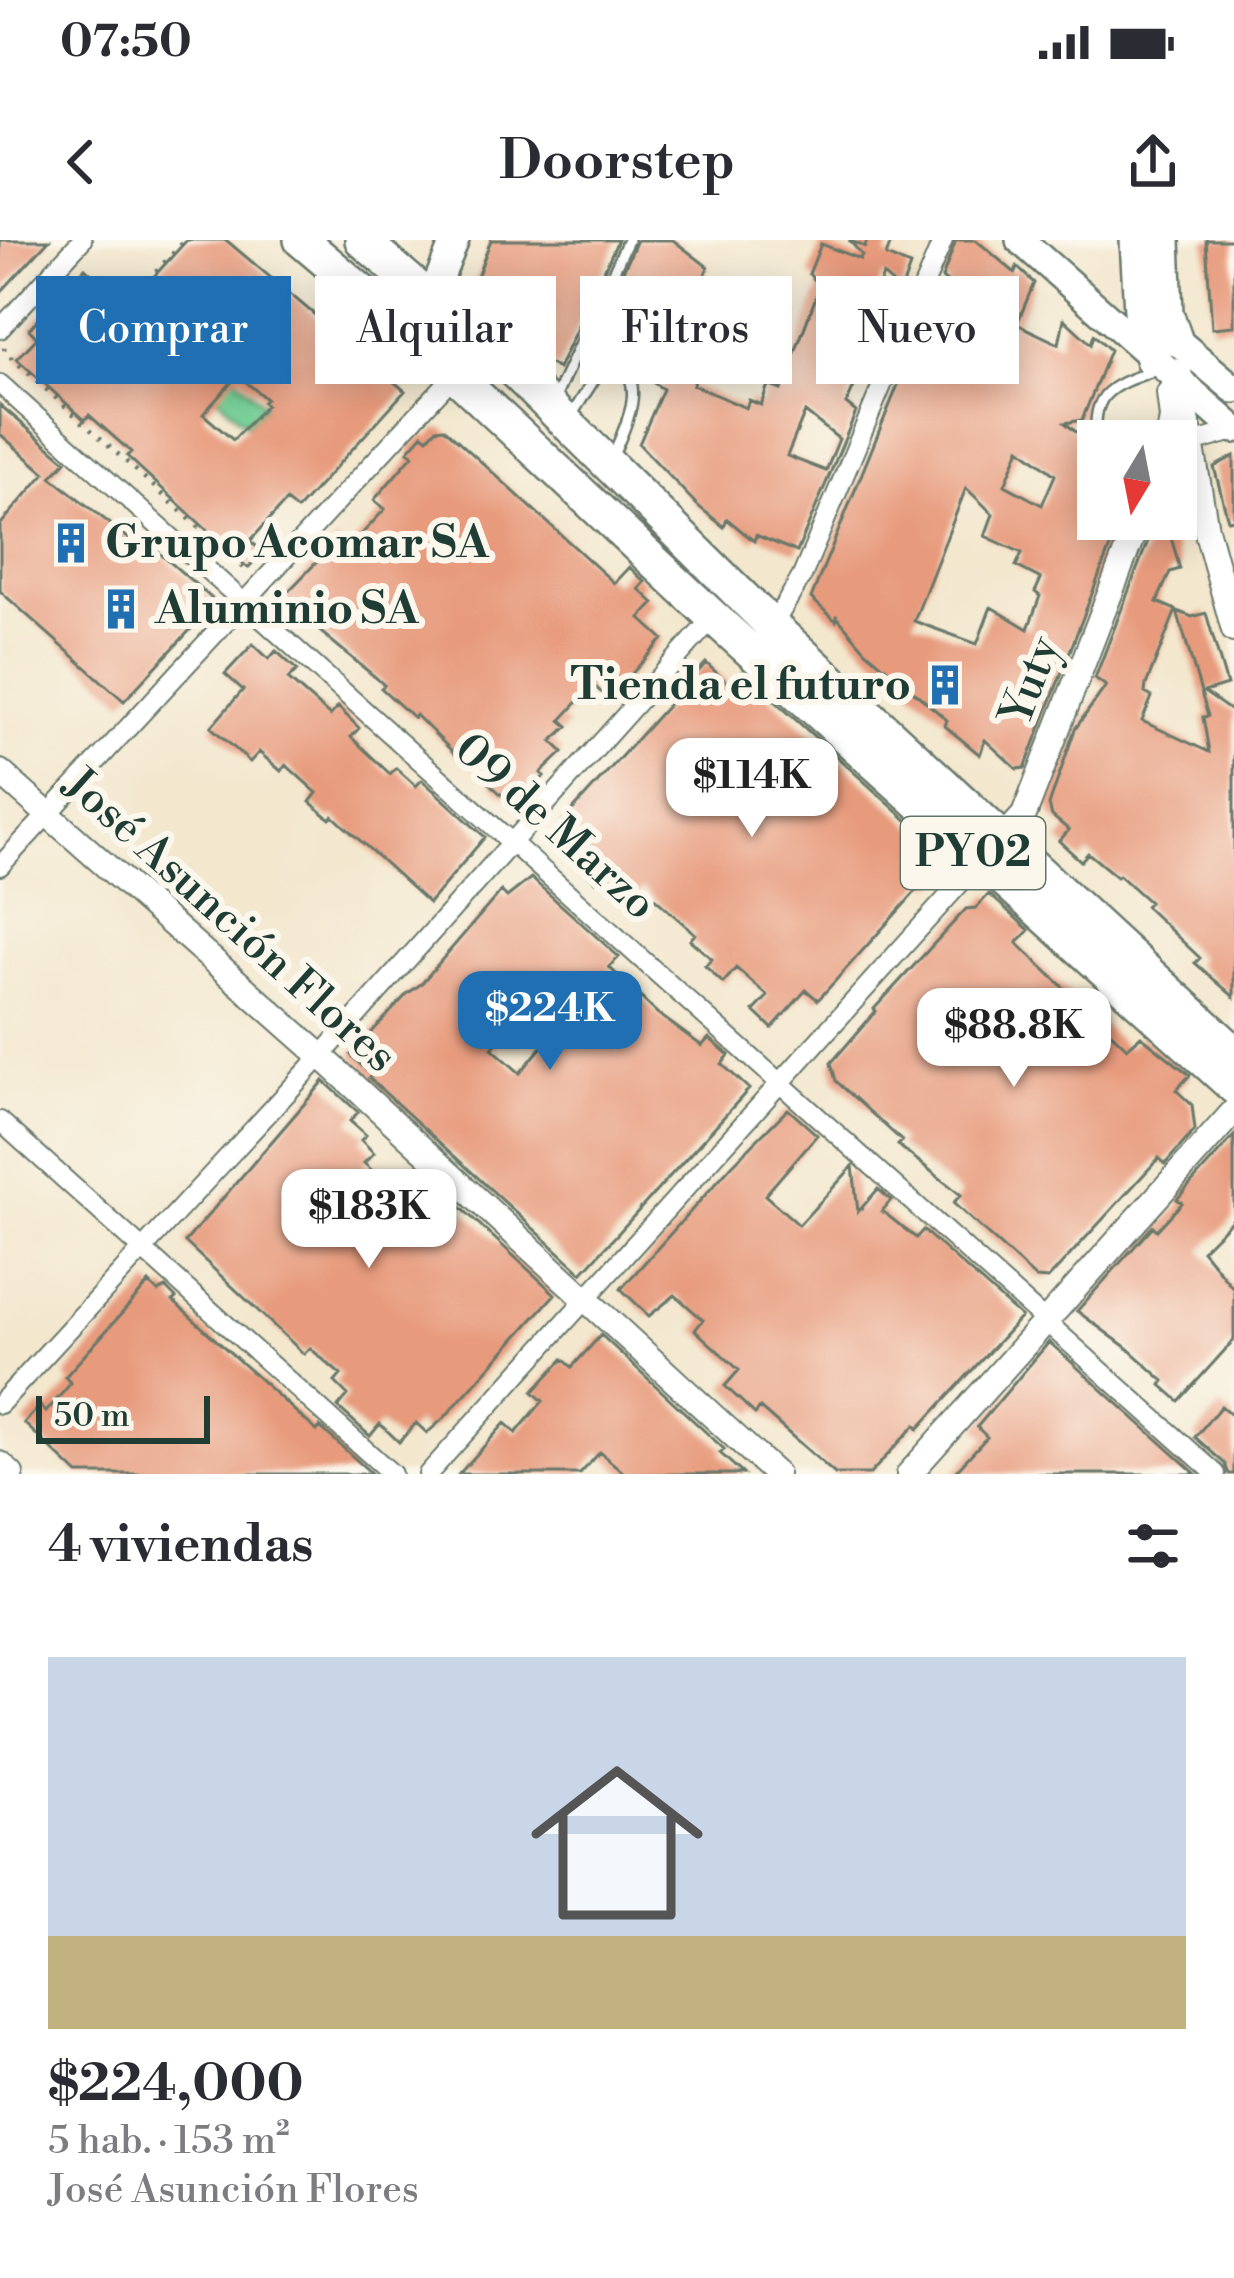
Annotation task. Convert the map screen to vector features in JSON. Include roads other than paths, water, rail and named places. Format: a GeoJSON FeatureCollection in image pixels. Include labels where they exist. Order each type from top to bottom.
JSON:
{"type":"FeatureCollection","features":[{"type":"Feature","properties":{"kind":"highway","name":"PY02"},"geometry":{"type":"LineString","coordinates":[[301,240],[343,276]]}},
{"type":"Feature","properties":{"kind":"highway","name":"PY02"},"geometry":{"type":"LineString","coordinates":[[362,240],[404,276]]}},
{"type":"Feature","properties":{"kind":"highway"},"geometry":{"type":"LineString","coordinates":[[1137,240],[1141,311],[1166,363]]}},
{"type":"Feature","properties":{"kind":"highway"},"geometry":{"type":"LineString","coordinates":[[1163,240],[1166,363]]}},
{"type":"Feature","properties":{"kind":"highway","name":"PY02"},"geometry":{"type":"LineString","coordinates":[[464,384],[713,617],[760,638],[992,850],[1234,1088]]}},
{"type":"Feature","properties":{"kind":"highway","name":"PY02"},"geometry":{"type":"LineString","coordinates":[[525,384],[737,593],[760,638]]}},
{"type":"Feature","properties":{"kind":"highway","name":"PY02"},"geometry":{"type":"LineString","coordinates":[[992,850],[1234,1052]]}},
{"type":"Feature","properties":{"kind":"main road"},"geometry":{"type":"LineString","coordinates":[[440,276],[455,240]]}},
{"type":"Feature","properties":{"kind":"main road"},"geometry":{"type":"LineString","coordinates":[[1020,240],[1166,363],[1234,430]]}},
{"type":"Feature","properties":{"kind":"main road"},"geometry":{"type":"LineString","coordinates":[[1166,363],[1234,389]]}},
{"type":"Feature","properties":{"kind":"main road"},"geometry":{"type":"LineString","coordinates":[[1166,363],[1174,420]]}},
{"type":"Feature","properties":{"kind":"main road"},"geometry":{"type":"LineString","coordinates":[[1198,490],[1195,508],[1204,518],[1234,630]]}},
{"type":"Feature","properties":{"kind":"main road","name":"Yuty"},"geometry":{"type":"LineString","coordinates":[[992,850],[1024,815],[1131,540]]}},
{"type":"Feature","properties":{"kind":"main road","name":"José Asunción Flores"},"geometry":{"type":"LineString","coordinates":[[0,772],[321,1056],[776,1474]]}},
{"type":"Feature","properties":{"kind":"main road"},"geometry":{"type":"LineString","coordinates":[[909,1474],[1234,1111]]}},
{"type":"Feature","properties":{"kind":"main road"},"geometry":{"type":"LineString","coordinates":[[0,1464],[11,1474]]}},
{"type":"Feature","properties":{"kind":"street"},"geometry":{"type":"LineString","coordinates":[[2,338],[82,240]]}},
{"type":"Feature","properties":{"kind":"street"},"geometry":{"type":"LineString","coordinates":[[760,638],[802,576],[943,240]]}},
{"type":"Feature","properties":{"kind":"street","name":"09 de Marzo"},"geometry":{"type":"LineString","coordinates":[[0,384],[1216,1474]]}},
{"type":"Feature","properties":{"kind":"street"},"geometry":{"type":"LineString","coordinates":[[0,866],[447,384]]}},
{"type":"Feature","properties":{"kind":"street"},"geometry":{"type":"LineString","coordinates":[[1197,439],[1234,430]]}},
{"type":"Feature","properties":{"kind":"street"},"geometry":{"type":"LineString","coordinates":[[0,1405],[737,593]]}},
{"type":"Feature","properties":{"kind":"street"},"geometry":{"type":"LineString","coordinates":[[428,1474],[992,850]]}},
{"type":"Feature","properties":{"kind":"street"},"geometry":{"type":"LineString","coordinates":[[0,1121],[392,1474]]}},
{"type":"Feature","properties":{"kind":"lane"},"geometry":{"type":"LineString","coordinates":[[558,415],[628,240]]}},
{"type":"Feature","properties":{"kind":"lane"},"geometry":{"type":"LineString","coordinates":[[1097,420],[1097,406],[1107,390],[1166,363]]}},
{"type":"Feature","properties":{"kind":"lane"},"geometry":{"type":"LineString","coordinates":[[558,415],[602,367],[620,364],[627,370],[632,398],[609,465]]}},
{"type":"Feature","properties":{"kind":"place","name":"Grupo Acomar SA"},"geometry":{"type":"Point","coordinates":[71,543]}},
{"type":"Feature","properties":{"kind":"place","name":"Aluminio SA"},"geometry":{"type":"Point","coordinates":[121,609]}},
{"type":"Feature","properties":{"kind":"place","name":"Tienda el futuro"},"geometry":{"type":"Point","coordinates":[945,685]}}]}
